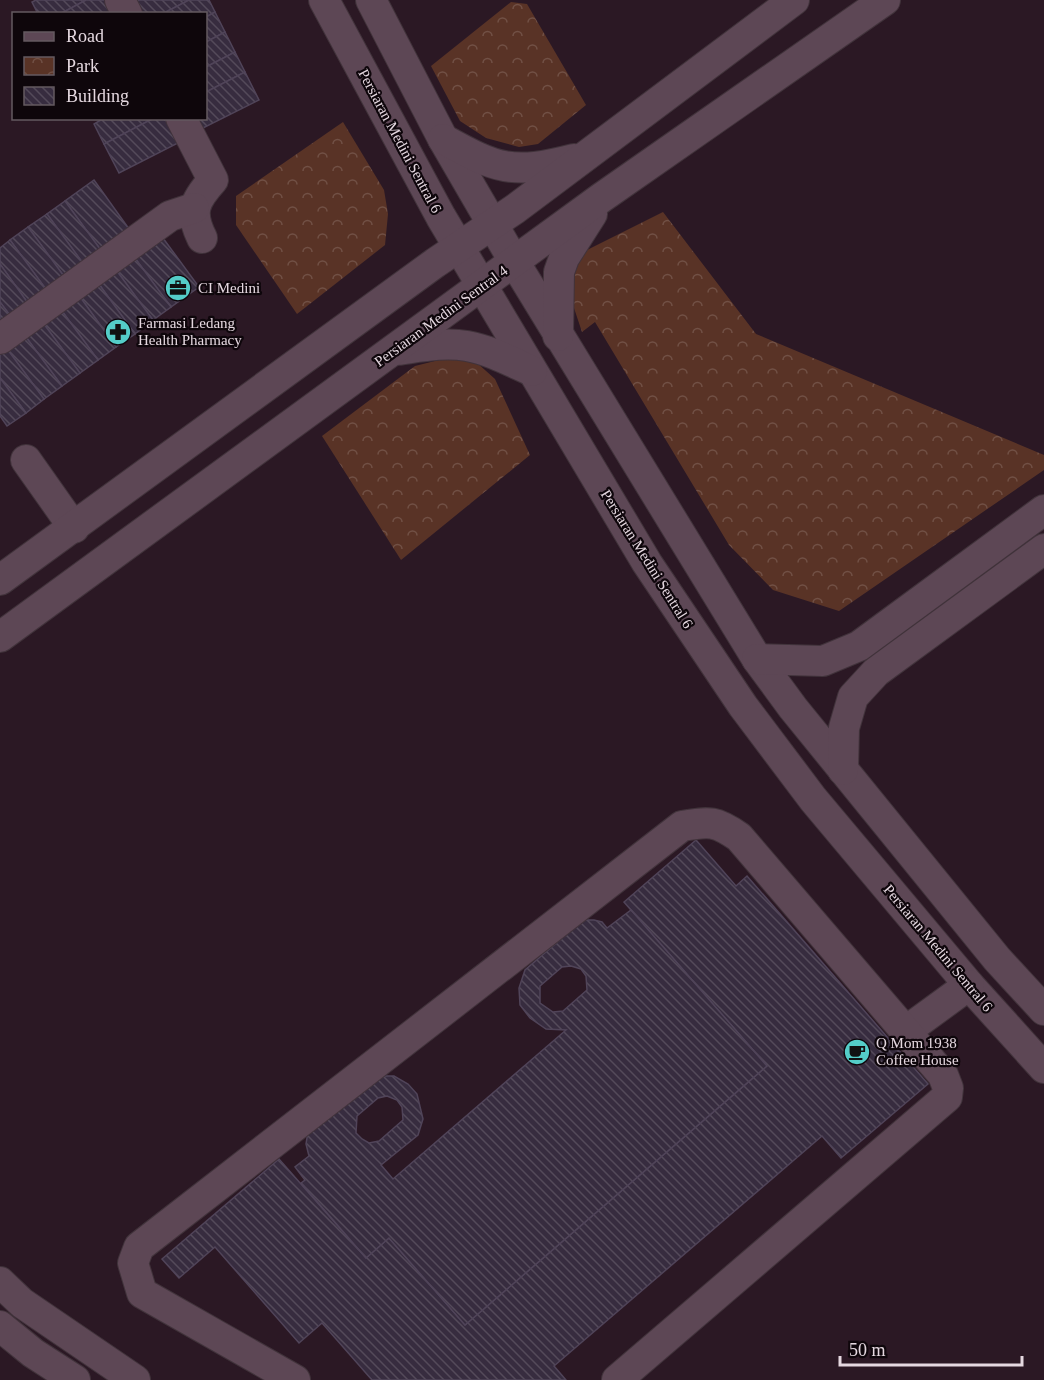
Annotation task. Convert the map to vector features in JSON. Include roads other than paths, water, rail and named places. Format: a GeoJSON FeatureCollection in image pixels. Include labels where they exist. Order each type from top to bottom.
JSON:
{"type":"FeatureCollection","features":[{"type":"Feature","properties":{"kind":"street","name":"Persiaran Medini Sentral 6"},"geometry":{"type":"LineString","coordinates":[[324,0],[482,287],[647,563],[743,706],[813,799],[969,985],[1044,1068]]}},
{"type":"Feature","properties":{"kind":"street"},"geometry":{"type":"LineString","coordinates":[[371,0],[443,139],[515,263],[757,659],[793,708],[997,959],[1044,1010]]}},
{"type":"Feature","properties":{"kind":"street"},"geometry":{"type":"LineString","coordinates":[[0,580],[435,263],[493,224],[794,0]]}},
{"type":"Feature","properties":{"kind":"street","name":"Persiaran Medini Sentral 4"},"geometry":{"type":"LineString","coordinates":[[0,637],[602,198],[885,0]]}},
{"type":"Feature","properties":{"kind":"street"},"geometry":{"type":"LineString","coordinates":[[182,120],[213,180],[202,193],[194,208],[196,225],[202,238]]}},
{"type":"Feature","properties":{"kind":"street"},"geometry":{"type":"LineString","coordinates":[[443,139],[482,160],[507,168],[550,165],[584,156]]}},
{"type":"Feature","properties":{"kind":"street"},"geometry":{"type":"LineString","coordinates":[[558,336],[560,272],[564,258],[602,198]]}},
{"type":"Feature","properties":{"kind":"street"},"geometry":{"type":"LineString","coordinates":[[0,339],[170,216],[194,208]]}},
{"type":"Feature","properties":{"kind":"street"},"geometry":{"type":"LineString","coordinates":[[396,350],[449,345],[468,346],[492,353],[532,371]]}},
{"type":"Feature","properties":{"kind":"street"},"geometry":{"type":"LineString","coordinates":[[26,460],[74,528]]}},
{"type":"Feature","properties":{"kind":"street"},"geometry":{"type":"LineString","coordinates":[[757,659],[823,661],[859,646],[1044,510]]}},
{"type":"Feature","properties":{"kind":"street"},"geometry":{"type":"LineString","coordinates":[[995,545],[1012,571]]}},
{"type":"Feature","properties":{"kind":"street"},"geometry":{"type":"LineString","coordinates":[[843,770],[844,728],[853,697],[876,672],[1044,549]]}},
{"type":"Feature","properties":{"kind":"street"},"geometry":{"type":"LineString","coordinates":[[291,1379],[142,1293],[133,1263],[139,1247],[682,826],[701,822],[720,824],[739,837],[943,1075],[948,1088],[947,1097],[617,1380]]}},
{"type":"Feature","properties":{"kind":"street"},"geometry":{"type":"LineString","coordinates":[[906,1031],[969,985]]}},
{"type":"Feature","properties":{"kind":"street"},"geometry":{"type":"LineString","coordinates":[[0,1282],[22,1303],[135,1380]]}},
{"type":"Feature","properties":{"kind":"street"},"geometry":{"type":"LineString","coordinates":[[0,1326],[33,1353],[75,1380]]}},
{"type":"Feature","properties":{"kind":"place","name":"CI Medini"},"geometry":{"type":"Point","coordinates":[178,288]}},
{"type":"Feature","properties":{"kind":"place","name":"Farmasi Ledang Health Pharmacy"},"geometry":{"type":"Point","coordinates":[118,332]}},
{"type":"Feature","properties":{"kind":"place","name":"Q Mom 1938 Coffee House"},"geometry":{"type":"Point","coordinates":[857,1052]}}]}
